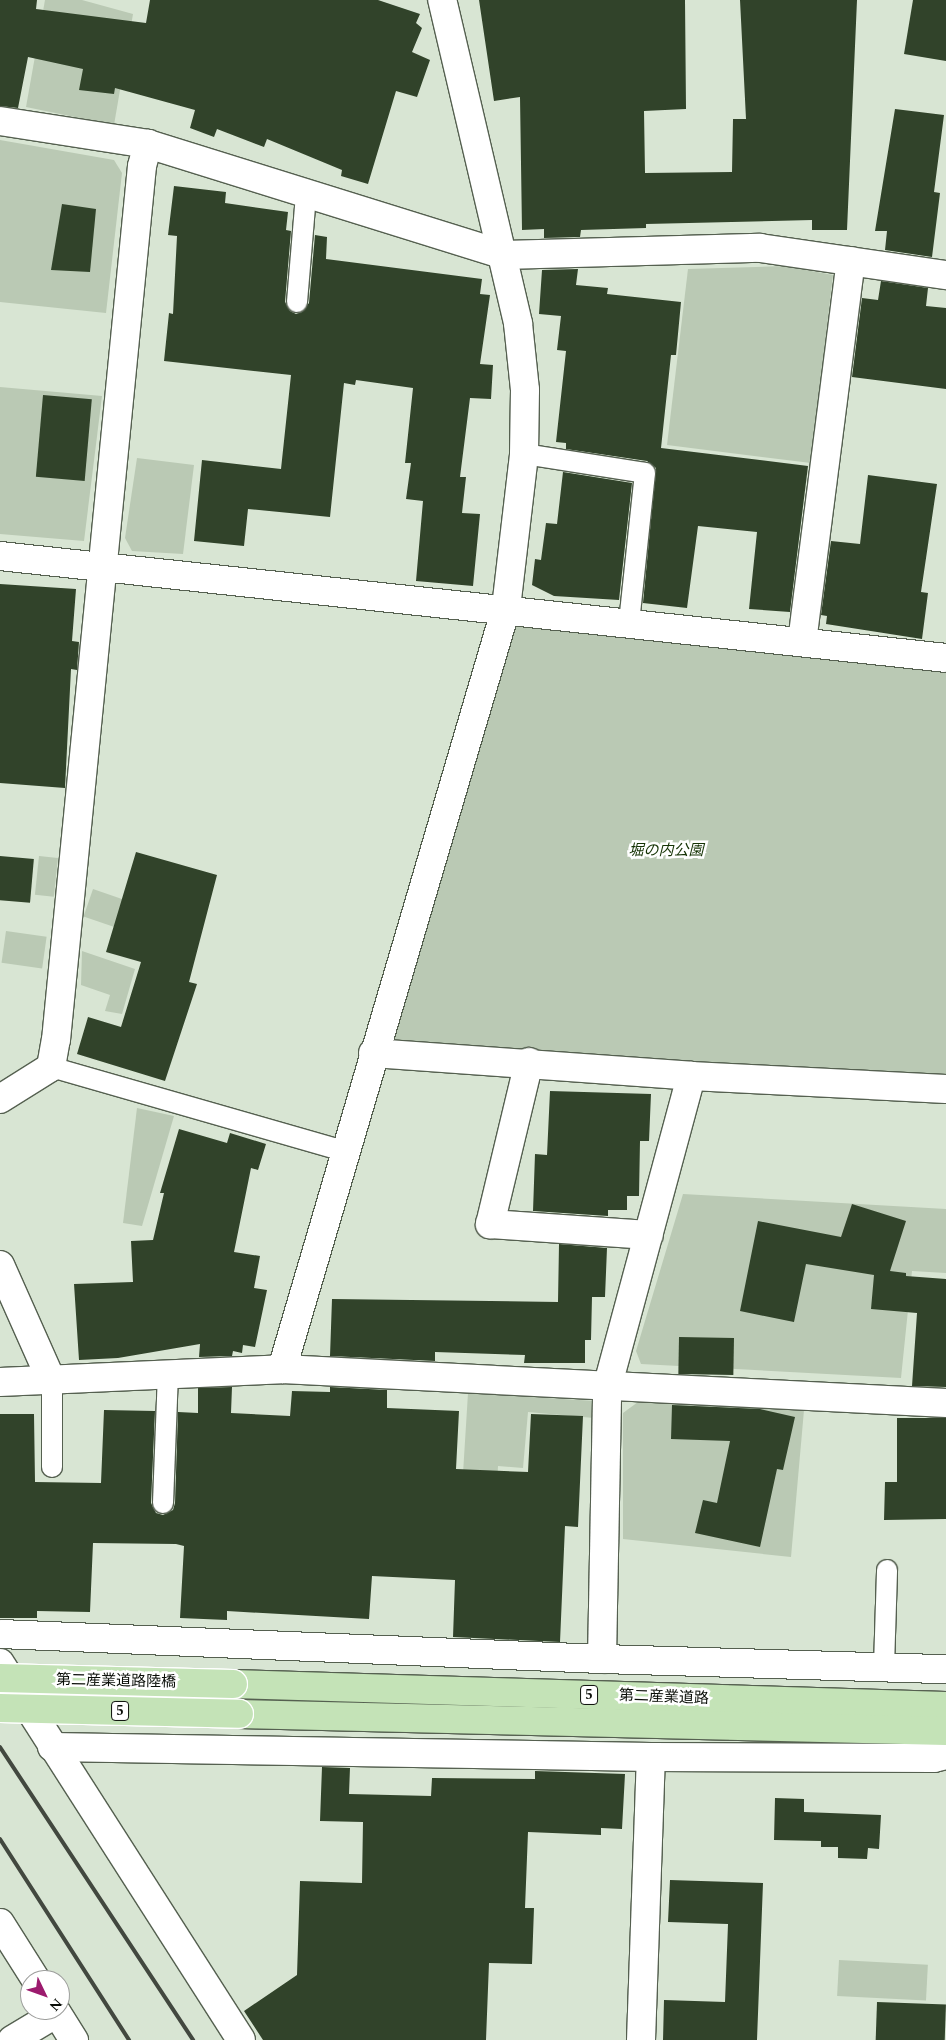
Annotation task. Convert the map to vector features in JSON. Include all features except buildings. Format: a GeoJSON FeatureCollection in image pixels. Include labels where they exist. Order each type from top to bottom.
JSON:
{"type":"FeatureCollection","features":[{"type":"Feature","properties":{"kind":"main road","name":"第二産業道路陸橋"},"geometry":{"type":"LineString","coordinates":[[0,1678],[233,1684]]}},
{"type":"Feature","properties":{"kind":"main road","name":"第二産業道路"},"geometry":{"type":"LineString","coordinates":[[233,1684],[946,1706]]}},
{"type":"Feature","properties":{"kind":"main road","name":"第二産業道路陸橋"},"geometry":{"type":"LineString","coordinates":[[0,1708],[239,1714]]}},
{"type":"Feature","properties":{"kind":"main road","name":"第二産業道路"},"geometry":{"type":"LineString","coordinates":[[239,1714],[946,1732]]}},
{"type":"Feature","properties":{"kind":"street"},"geometry":{"type":"LineString","coordinates":[[282,1369],[344,1151],[506,608],[524,454],[523,371],[518,323],[504,255],[442,0]]}},
{"type":"Feature","properties":{"kind":"street"},"geometry":{"type":"LineString","coordinates":[[0,121],[148,144],[504,255],[760,248],[946,275]]}},
{"type":"Feature","properties":{"kind":"street"},"geometry":{"type":"LineString","coordinates":[[0,1099],[51,1068],[105,567],[142,166],[148,144]]}},
{"type":"Feature","properties":{"kind":"street"},"geometry":{"type":"LineString","coordinates":[[802,642],[851,261]]}},
{"type":"Feature","properties":{"kind":"street"},"geometry":{"type":"LineString","coordinates":[[0,556],[506,608],[946,658]]}},
{"type":"Feature","properties":{"kind":"street"},"geometry":{"type":"LineString","coordinates":[[373,1053],[529,1062],[690,1076],[946,1089]]}},
{"type":"Feature","properties":{"kind":"street"},"geometry":{"type":"LineString","coordinates":[[529,1062],[490,1224],[649,1235]]}},
{"type":"Feature","properties":{"kind":"street"},"geometry":{"type":"LineString","coordinates":[[602,1659],[607,1388],[690,1076]]}},
{"type":"Feature","properties":{"kind":"street"},"geometry":{"type":"LineString","coordinates":[[0,1265],[52,1382]]}},
{"type":"Feature","properties":{"kind":"street"},"geometry":{"type":"LineString","coordinates":[[0,1382],[52,1382],[282,1369],[607,1388],[946,1403]]}},
{"type":"Feature","properties":{"kind":"street"},"geometry":{"type":"LineString","coordinates":[[0,1634],[602,1659],[946,1669]]}},
{"type":"Feature","properties":{"kind":"street"},"geometry":{"type":"LineString","coordinates":[[0,1663],[52,1748],[241,2040]]}},
{"type":"Feature","properties":{"kind":"street"},"geometry":{"type":"LineString","coordinates":[[52,1748],[651,1756],[934,1758],[946,1755]]}},
{"type":"Feature","properties":{"kind":"street"},"geometry":{"type":"LineString","coordinates":[[641,2040],[651,1756]]}},
{"type":"Feature","properties":{"kind":"street"},"geometry":{"type":"LineString","coordinates":[[0,1923],[30,1970]]}},
{"type":"Feature","properties":{"kind":"street"},"geometry":{"type":"LineString","coordinates":[[12,2040],[42,2020]]}},
{"type":"Feature","properties":{"kind":"street"},"geometry":{"type":"LineString","coordinates":[[62,2020],[74,2040]]}},
{"type":"Feature","properties":{"kind":"lane"},"geometry":{"type":"LineString","coordinates":[[296,302],[306,194]]}},
{"type":"Feature","properties":{"kind":"lane"},"geometry":{"type":"LineString","coordinates":[[524,454],[644,473],[629,622]]}},
{"type":"Feature","properties":{"kind":"lane"},"geometry":{"type":"LineString","coordinates":[[51,1068],[344,1151]]}},
{"type":"Feature","properties":{"kind":"lane"},"geometry":{"type":"LineString","coordinates":[[163,1503],[168,1375]]}},
{"type":"Feature","properties":{"kind":"lane"},"geometry":{"type":"LineString","coordinates":[[52,1382],[52,1466]]}},
{"type":"Feature","properties":{"kind":"lane"},"geometry":{"type":"LineString","coordinates":[[884,1667],[887,1570]]}},
{"type":"Feature","properties":{"kind":"green space"},"geometry":{"type":"Polygon","coordinates":[[[45,0],[82,0],[133,14],[114,125],[26,107],[45,0]]]}},
{"type":"Feature","properties":{"kind":"green space"},"geometry":{"type":"Polygon","coordinates":[[[0,140],[114,160],[122,173],[106,313],[0,302],[0,140]]]}},
{"type":"Feature","properties":{"kind":"green space"},"geometry":{"type":"Polygon","coordinates":[[[784,266],[833,275],[811,463],[667,445],[688,269],[784,266]]]}},
{"type":"Feature","properties":{"kind":"green space"},"geometry":{"type":"Polygon","coordinates":[[[0,387],[102,396],[84,541],[0,534],[0,387]]]}},
{"type":"Feature","properties":{"kind":"green space"},"geometry":{"type":"Polygon","coordinates":[[[137,458],[194,465],[183,554],[132,551],[125,538],[137,458]]]}},
{"type":"Feature","properties":{"kind":"green space","name":"堀の内公園"},"geometry":{"type":"Polygon","coordinates":[[[506,608],[946,658],[946,1089],[373,1053],[506,608]]]}},
{"type":"Feature","properties":{"kind":"green space"},"geometry":{"type":"Polygon","coordinates":[[[39,856],[58,858],[54,897],[35,895],[39,856]]]}},
{"type":"Feature","properties":{"kind":"green space"},"geometry":{"type":"Polygon","coordinates":[[[93,889],[145,907],[136,934],[84,916],[93,889]]]}},
{"type":"Feature","properties":{"kind":"green space"},"geometry":{"type":"Polygon","coordinates":[[[6,931],[47,937],[42,968],[2,963],[6,931]]]}},
{"type":"Feature","properties":{"kind":"green space"},"geometry":{"type":"Polygon","coordinates":[[[82,951],[135,969],[122,1014],[105,1011],[110,995],[81,985],[82,951]]]}},
{"type":"Feature","properties":{"kind":"green space"},"geometry":{"type":"Polygon","coordinates":[[[137,1108],[174,1116],[142,1226],[123,1223],[137,1108]]]}},
{"type":"Feature","properties":{"kind":"green space"},"geometry":{"type":"Polygon","coordinates":[[[683,1194],[946,1209],[946,1273],[912,1271],[901,1378],[641,1364],[636,1351],[683,1194]]]}},
{"type":"Feature","properties":{"kind":"green space"},"geometry":{"type":"Polygon","coordinates":[[[468,1393],[595,1401],[594,1418],[528,1412],[523,1468],[498,1466],[494,1545],[457,1570],[468,1393]]]}},
{"type":"Feature","properties":{"kind":"green space"},"geometry":{"type":"Polygon","coordinates":[[[638,1402],[804,1410],[791,1557],[623,1539],[623,1413],[638,1402]]]}},
{"type":"Feature","properties":{"kind":"green space"},"geometry":{"type":"Polygon","coordinates":[[[839,1960],[928,1965],[926,2001],[837,1996],[839,1960]]]}},
{"type":"Feature","properties":{"kind":"railway"},"geometry":{"type":"LineString","coordinates":[[0,1747],[193,2040]]}},
{"type":"Feature","properties":{"kind":"railway"},"geometry":{"type":"LineString","coordinates":[[0,1839],[129,2040]]}}]}
